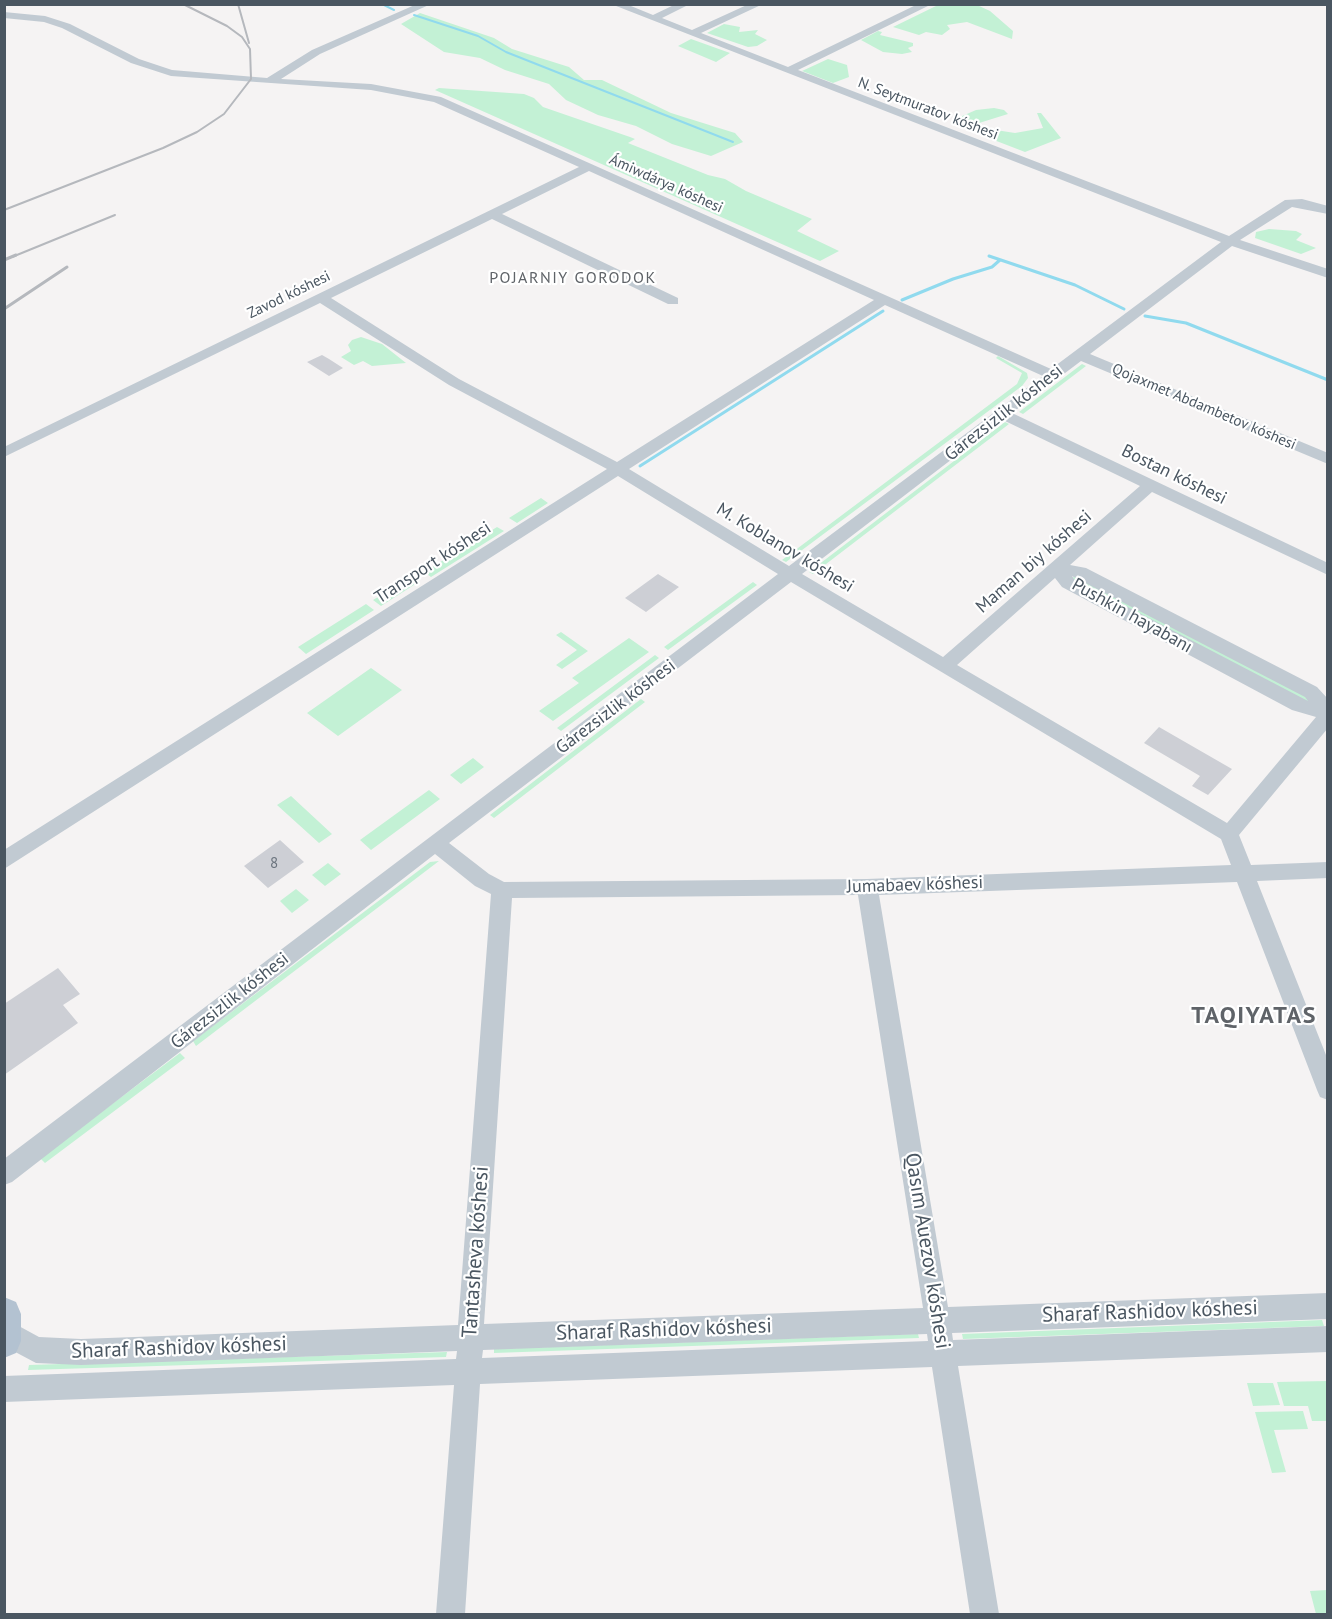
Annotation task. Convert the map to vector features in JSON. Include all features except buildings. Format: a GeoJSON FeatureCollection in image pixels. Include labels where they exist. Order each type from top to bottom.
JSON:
{"type":"FeatureCollection","features":[{"type":"Feature","properties":{"kind":"street"},"geometry":{"type":"LineString","coordinates":[[271,80],[316,52],[426,4]]}},
{"type":"Feature","properties":{"kind":"street","name":"N. Seytmuratov kóshesi"},"geometry":{"type":"LineString","coordinates":[[616,4],[1230,241]]}},
{"type":"Feature","properties":{"kind":"street"},"geometry":{"type":"LineString","coordinates":[[653,19],[685,4]]}},
{"type":"Feature","properties":{"kind":"street"},"geometry":{"type":"LineString","coordinates":[[788,71],[927,4]]}},
{"type":"Feature","properties":{"kind":"street"},"geometry":{"type":"LineString","coordinates":[[691,34],[753,5]]}},
{"type":"Feature","properties":{"kind":"street","name":"Ámiwdárya kóshesi"},"geometry":{"type":"LineString","coordinates":[[4,15],[45,19],[66,26],[135,61],[171,72],[371,87],[437,99],[1053,375]]}},
{"type":"Feature","properties":{"kind":"street","name":"Zavod kóshesi"},"geometry":{"type":"LineString","coordinates":[[4,453],[588,167]]}},
{"type":"Feature","properties":{"kind":"street","name":"Gárezsizlik kóshesi"},"geometry":{"type":"LineString","coordinates":[[4,1174],[435,843],[1230,241],[1289,203],[1302,203],[1328,210]]}},
{"type":"Feature","properties":{"kind":"street"},"geometry":{"type":"LineString","coordinates":[[492,214],[674,301]]}},
{"type":"Feature","properties":{"kind":"street"},"geometry":{"type":"LineString","coordinates":[[1230,241],[1272,253],[1328,274]]}},
{"type":"Feature","properties":{"kind":"street"},"geometry":{"type":"LineString","coordinates":[[1230,241],[1244,252],[1328,285]]}},
{"type":"Feature","properties":{"kind":"street","name":"M. Koblanov kóshesi"},"geometry":{"type":"LineString","coordinates":[[321,298],[454,382],[616,468],[790,575],[1229,834]]}},
{"type":"Feature","properties":{"kind":"street","name":"Transport kóshesi"},"geometry":{"type":"LineString","coordinates":[[4,861],[616,468],[883,300]]}},
{"type":"Feature","properties":{"kind":"street","name":"Qojaxmet Abdambetov kóshesi"},"geometry":{"type":"LineString","coordinates":[[1080,355],[1328,459]]}},
{"type":"Feature","properties":{"kind":"street","name":"Bostan kóshesi"},"geometry":{"type":"LineString","coordinates":[[1004,414],[1328,570]]}},
{"type":"Feature","properties":{"kind":"street","name":"Maman biy kóshesi"},"geometry":{"type":"LineString","coordinates":[[944,666],[1150,486]]}},
{"type":"Feature","properties":{"kind":"street","name":"Pushkin hayabanı"},"geometry":{"type":"LineString","coordinates":[[1057,569],[1080,572],[1311,692],[1328,713]]}},
{"type":"Feature","properties":{"kind":"street"},"geometry":{"type":"LineString","coordinates":[[1328,713],[1229,834],[1328,1090]]}},
{"type":"Feature","properties":{"kind":"street"},"geometry":{"type":"LineString","coordinates":[[435,843],[482,880],[502,890]]}},
{"type":"Feature","properties":{"kind":"street","name":"Jumabaev kóshesi"},"geometry":{"type":"LineString","coordinates":[[502,890],[867,887],[1328,870]]}},
{"type":"Feature","properties":{"kind":"street","name":"Qasım Auezov kóshesi"},"geometry":{"type":"LineString","coordinates":[[867,887],[939,1319],[985,1614]]}},
{"type":"Feature","properties":{"kind":"street","name":"Tantasheva kóshesi"},"geometry":{"type":"LineString","coordinates":[[451,1614],[502,890]]}},
{"type":"Feature","properties":{"kind":"street","name":"Sharaf Rashidov kóshesi"},"geometry":{"type":"LineString","coordinates":[[5,1329],[36,1350],[54,1352],[1328,1306]]}},
{"type":"Feature","properties":{"kind":"street","name":"Sharaf Rashidov kóshesi"},"geometry":{"type":"LineString","coordinates":[[4,1389],[1328,1339]]}},
{"type":"Feature","properties":{"kind":"green space"},"geometry":{"type":"Polygon","coordinates":[[[938,5],[977,5],[990,11],[1013,31],[1012,39],[967,22],[947,25],[950,29],[942,35],[926,32],[919,35],[893,27],[938,5]]]}},
{"type":"Feature","properties":{"kind":"green space"},"geometry":{"type":"Polygon","coordinates":[[[420,13],[494,38],[512,49],[569,67],[584,80],[602,80],[671,113],[735,133],[743,142],[711,156],[672,144],[636,126],[598,115],[566,100],[549,84],[505,70],[480,58],[444,52],[401,24],[420,13]]]}},
{"type":"Feature","properties":{"kind":"green space"},"geometry":{"type":"Polygon","coordinates":[[[724,24],[740,27],[739,32],[758,30],[755,34],[767,40],[757,46],[748,47],[707,33],[724,24]]]}},
{"type":"Feature","properties":{"kind":"green space"},"geometry":{"type":"Polygon","coordinates":[[[878,31],[882,32],[880,35],[913,43],[913,46],[908,48],[912,52],[902,54],[883,52],[861,40],[878,31]]]}},
{"type":"Feature","properties":{"kind":"green space"},"geometry":{"type":"Polygon","coordinates":[[[691,39],[730,53],[716,62],[678,46],[691,39]]]}},
{"type":"Feature","properties":{"kind":"green space"},"geometry":{"type":"Polygon","coordinates":[[[828,59],[847,65],[849,77],[833,83],[802,71],[828,59]]]}},
{"type":"Feature","properties":{"kind":"green space"},"geometry":{"type":"Polygon","coordinates":[[[439,88],[524,94],[534,98],[543,107],[635,139],[628,143],[708,175],[725,179],[746,191],[812,219],[797,231],[839,251],[820,261],[435,90],[439,88]]]}},
{"type":"Feature","properties":{"kind":"green space"},"geometry":{"type":"Polygon","coordinates":[[[994,108],[1004,110],[1008,114],[979,123],[983,128],[1015,133],[1043,128],[1037,113],[1041,113],[1061,138],[1025,152],[955,125],[957,121],[962,120],[960,117],[976,110],[994,108]]]}},
{"type":"Feature","properties":{"kind":"green space"},"geometry":{"type":"Polygon","coordinates":[[[1269,229],[1296,231],[1302,234],[1296,240],[1316,248],[1301,254],[1255,238],[1256,232],[1269,229]]]}},
{"type":"Feature","properties":{"kind":"green space"},"geometry":{"type":"Polygon","coordinates":[[[361,337],[382,344],[406,363],[372,366],[363,361],[354,365],[341,357],[351,351],[348,345],[352,340],[361,337]]]}},
{"type":"Feature","properties":{"kind":"green space"},"geometry":{"type":"Polygon","coordinates":[[[998,356],[1027,373],[1028,378],[1022,386],[786,562],[782,560],[1017,384],[1022,373],[996,358],[998,356]]]}},
{"type":"Feature","properties":{"kind":"green space"},"geometry":{"type":"Polygon","coordinates":[[[1082,364],[1086,366],[1023,414],[1019,412],[1082,364]]]}},
{"type":"Feature","properties":{"kind":"green space"},"geometry":{"type":"Polygon","coordinates":[[[1005,422],[1009,424],[813,574],[809,572],[1005,422]]]}},
{"type":"Feature","properties":{"kind":"green space"},"geometry":{"type":"Polygon","coordinates":[[[541,498],[548,503],[517,523],[509,518],[541,498]]]}},
{"type":"Feature","properties":{"kind":"green space"},"geometry":{"type":"Polygon","coordinates":[[[497,527],[504,531],[431,577],[424,572],[497,527]]]}},
{"type":"Feature","properties":{"kind":"green space"},"geometry":{"type":"Polygon","coordinates":[[[1080,576],[1309,697],[1311,702],[1304,703],[1074,582],[1073,577],[1080,576]]]}},
{"type":"Feature","properties":{"kind":"green space"},"geometry":{"type":"Polygon","coordinates":[[[409,578],[417,583],[381,606],[373,600],[409,578]]]}},
{"type":"Feature","properties":{"kind":"green space"},"geometry":{"type":"Polygon","coordinates":[[[753,582],[757,585],[668,650],[664,647],[753,582]]]}},
{"type":"Feature","properties":{"kind":"green space"},"geometry":{"type":"Polygon","coordinates":[[[366,604],[374,610],[306,654],[298,647],[366,604]]]}},
{"type":"Feature","properties":{"kind":"green space"},"geometry":{"type":"Polygon","coordinates":[[[561,632],[588,651],[562,669],[556,665],[577,650],[556,635],[561,632]]]}},
{"type":"Feature","properties":{"kind":"green space"},"geometry":{"type":"Polygon","coordinates":[[[629,638],[649,652],[553,721],[539,711],[579,683],[572,678],[629,638]]]}},
{"type":"Feature","properties":{"kind":"green space"},"geometry":{"type":"Polygon","coordinates":[[[655,655],[659,658],[561,731],[557,728],[655,655]]]}},
{"type":"Feature","properties":{"kind":"green space"},"geometry":{"type":"Polygon","coordinates":[[[371,668],[402,690],[338,736],[307,713],[371,668]]]}},
{"type":"Feature","properties":{"kind":"green space"},"geometry":{"type":"Polygon","coordinates":[[[641,699],[645,702],[494,818],[490,815],[641,699]]]}},
{"type":"Feature","properties":{"kind":"green space"},"geometry":{"type":"Polygon","coordinates":[[[473,758],[484,767],[461,784],[450,775],[473,758]]]}},
{"type":"Feature","properties":{"kind":"green space"},"geometry":{"type":"Polygon","coordinates":[[[429,790],[440,799],[371,850],[360,840],[429,790]]]}},
{"type":"Feature","properties":{"kind":"green space"},"geometry":{"type":"Polygon","coordinates":[[[291,796],[332,834],[319,843],[277,805],[291,796]]]}},
{"type":"Feature","properties":{"kind":"green space"},"geometry":{"type":"Polygon","coordinates":[[[439,861],[196,1046],[193,1041],[430,862],[439,861]]]}},
{"type":"Feature","properties":{"kind":"green space"},"geometry":{"type":"Polygon","coordinates":[[[328,863],[341,874],[325,886],[312,875],[328,863]]]}},
{"type":"Feature","properties":{"kind":"green space"},"geometry":{"type":"Polygon","coordinates":[[[296,889],[309,900],[292,913],[280,901],[296,889]]]}},
{"type":"Feature","properties":{"kind":"green space"},"geometry":{"type":"Polygon","coordinates":[[[180,1053],[185,1058],[45,1163],[40,1158],[180,1053]]]}},
{"type":"Feature","properties":{"kind":"green space"},"geometry":{"type":"Polygon","coordinates":[[[1322,1320],[1324,1326],[963,1339],[962,1334],[1322,1320]]]}},
{"type":"Feature","properties":{"kind":"green space"},"geometry":{"type":"Polygon","coordinates":[[[918,1334],[919,1338],[494,1353],[494,1349],[918,1334]]]}},
{"type":"Feature","properties":{"kind":"green space"},"geometry":{"type":"Polygon","coordinates":[[[447,1352],[446,1357],[28,1370],[29,1365],[447,1352]]]}},
{"type":"Feature","properties":{"kind":"green space"},"geometry":{"type":"Polygon","coordinates":[[[1327,1381],[1327,1421],[1312,1421],[1308,1406],[1284,1406],[1277,1382],[1327,1381]]]}},
{"type":"Feature","properties":{"kind":"green space"},"geometry":{"type":"Polygon","coordinates":[[[1247,1383],[1273,1383],[1280,1405],[1253,1406],[1247,1383]]]}},
{"type":"Feature","properties":{"kind":"green space"},"geometry":{"type":"Polygon","coordinates":[[[1303,1411],[1308,1429],[1274,1430],[1286,1472],[1272,1473],[1255,1412],[1303,1411]]]}},
{"type":"Feature","properties":{"kind":"green space"},"geometry":{"type":"Polygon","coordinates":[[[1327,1590],[1327,1614],[1316,1614],[1310,1591],[1327,1590]]]}},
{"type":"Feature","properties":{"kind":"waterway"},"geometry":{"type":"LineString","coordinates":[[382,4],[394,10]]}},
{"type":"Feature","properties":{"kind":"waterway"},"geometry":{"type":"LineString","coordinates":[[414,15],[478,36],[506,52],[733,142]]}},
{"type":"Feature","properties":{"kind":"waterway"},"geometry":{"type":"LineString","coordinates":[[989,256],[1075,285],[1124,309]]}},
{"type":"Feature","properties":{"kind":"waterway"},"geometry":{"type":"LineString","coordinates":[[902,300],[953,279],[992,267],[1000,260]]}},
{"type":"Feature","properties":{"kind":"waterway"},"geometry":{"type":"LineString","coordinates":[[640,466],[883,311]]}},
{"type":"Feature","properties":{"kind":"waterway"},"geometry":{"type":"LineString","coordinates":[[1145,316],[1186,323],[1328,380]]}},
{"type":"Feature","properties":{"kind":"railway"},"geometry":{"type":"LineString","coordinates":[[4,210],[163,148],[197,132],[224,114],[251,79],[250,49],[242,37],[227,26],[183,4]]}},
{"type":"Feature","properties":{"kind":"railway"},"geometry":{"type":"LineString","coordinates":[[238,4],[249,43]]}},
{"type":"Feature","properties":{"kind":"railway"},"geometry":{"type":"LineString","coordinates":[[12,257],[115,215]]}},
{"type":"Feature","properties":{"kind":"railway"},"geometry":{"type":"LineString","coordinates":[[4,260],[16,255]]}},
{"type":"Feature","properties":{"kind":"railway"},"geometry":{"type":"LineString","coordinates":[[4,309],[67,267]]}},
{"type":"Feature","properties":{"kind":"district","name":"POJARNIY GORODOK"},"geometry":{"type":"Point","coordinates":[573,278]}},
{"type":"Feature","properties":{"kind":"district","name":"TAQIYATAS"},"geometry":{"type":"Point","coordinates":[1254,1016]}}]}
